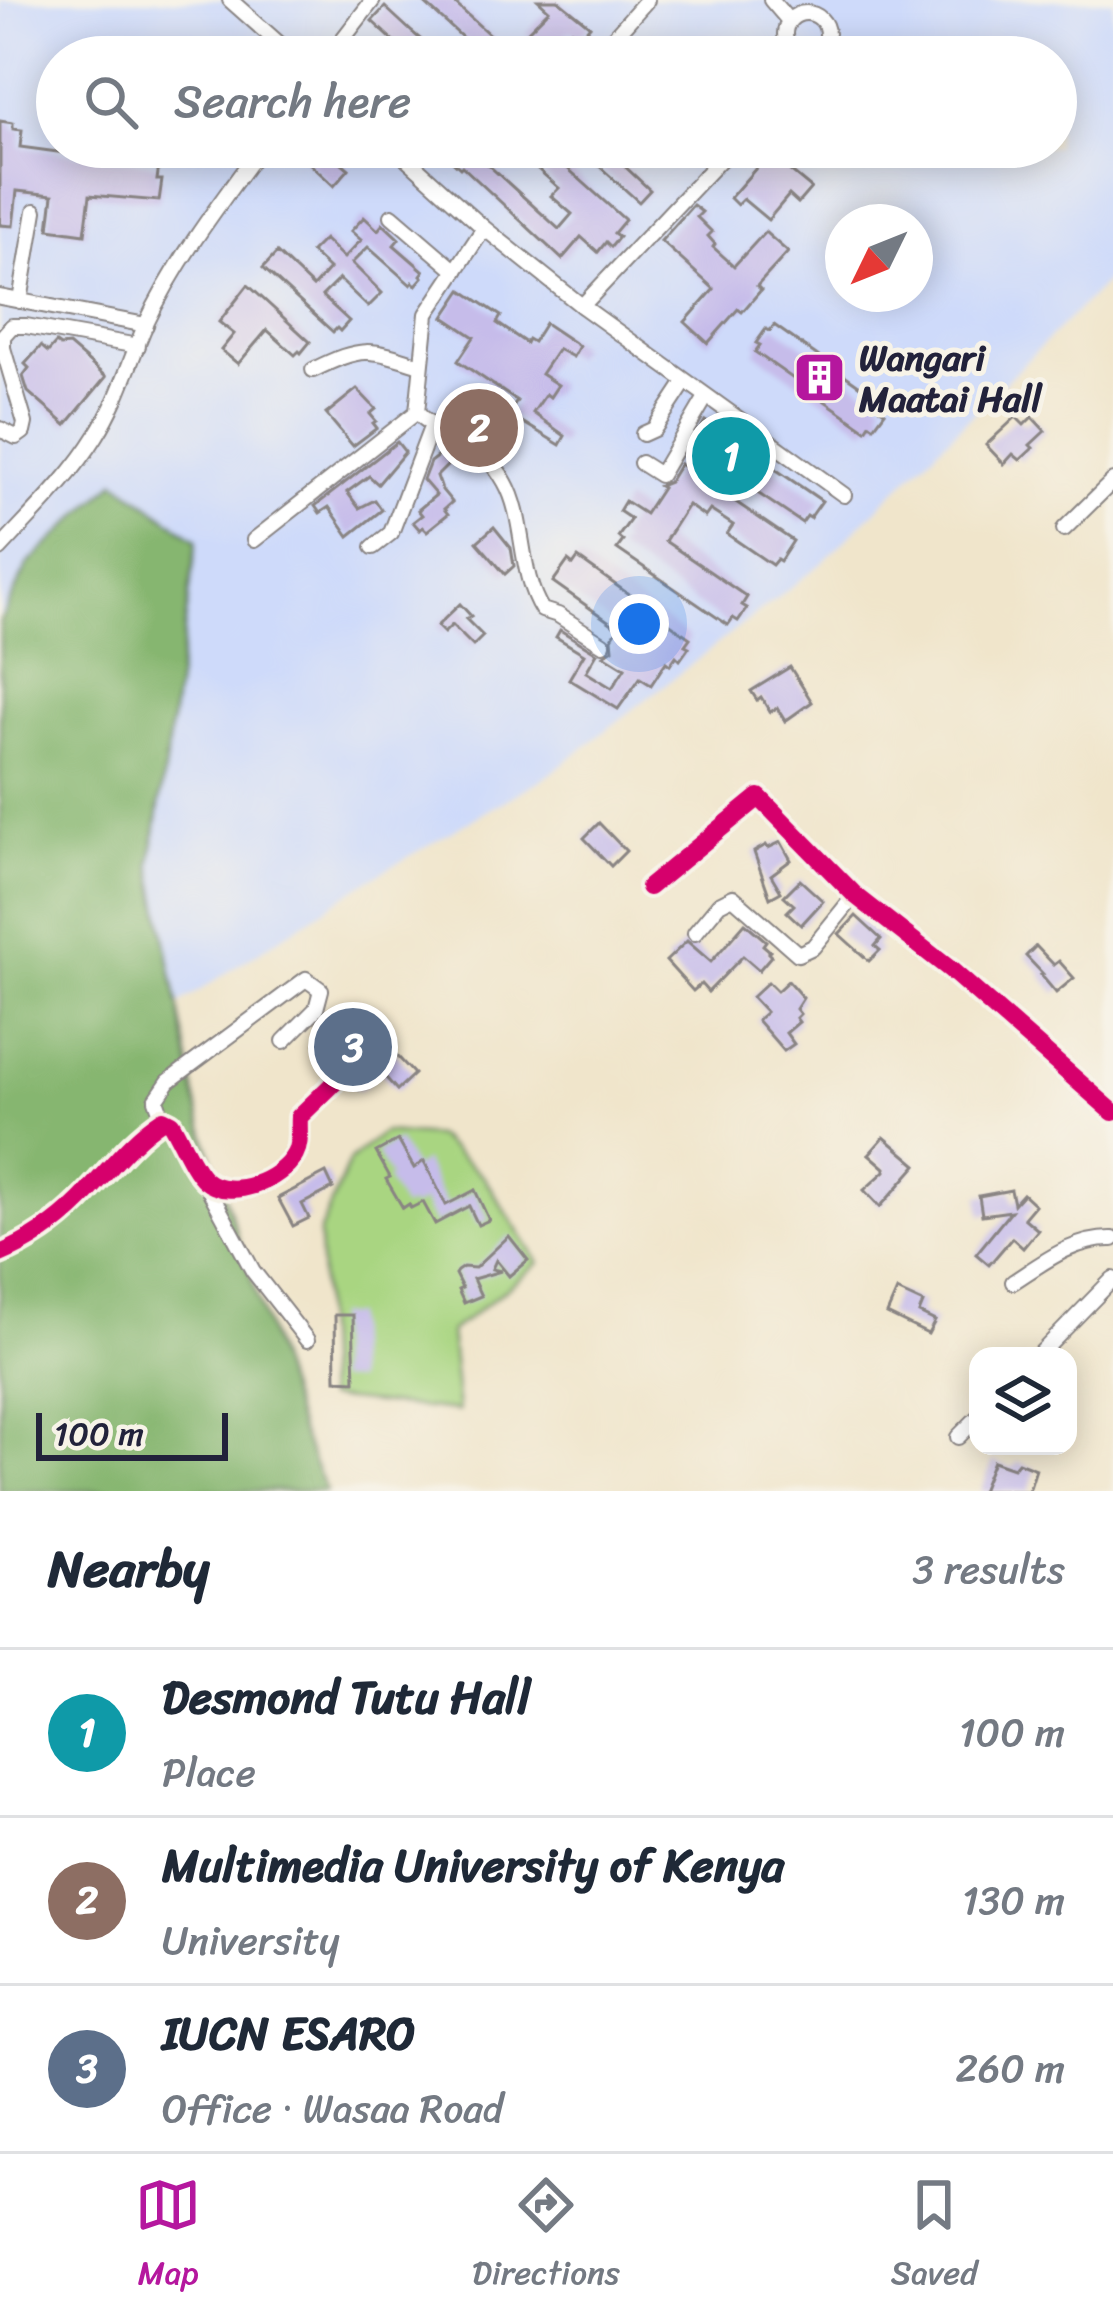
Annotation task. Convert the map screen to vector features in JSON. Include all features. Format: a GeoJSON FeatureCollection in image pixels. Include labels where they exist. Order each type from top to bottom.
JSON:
{"type":"FeatureCollection","features":[{"type":"Feature","properties":{"kind":"street"},"geometry":{"type":"LineString","coordinates":[[230,0],[270,36]]}},
{"type":"Feature","properties":{"kind":"street"},"geometry":{"type":"LineString","coordinates":[[345,36],[373,0]]}},
{"type":"Feature","properties":{"kind":"street"},"geometry":{"type":"LineString","coordinates":[[615,36],[647,0]]}},
{"type":"Feature","properties":{"kind":"street"},"geometry":{"type":"LineString","coordinates":[[771,0],[789,21]]}},
{"type":"Feature","properties":{"kind":"street"},"geometry":{"type":"LineString","coordinates":[[816,15],[826,0]]}},
{"type":"Feature","properties":{"kind":"street"},"geometry":{"type":"LineString","coordinates":[[785,36],[789,21],[798,14],[816,15],[826,26],[826,36]]}},
{"type":"Feature","properties":{"kind":"street"},"geometry":{"type":"LineString","coordinates":[[0,549],[98,434],[146,325],[214,209],[245,168]]}},
{"type":"Feature","properties":{"kind":"street"},"geometry":{"type":"LineString","coordinates":[[417,168],[582,306],[844,495]]}},
{"type":"Feature","properties":{"kind":"street"},"geometry":{"type":"LineString","coordinates":[[582,306],[712,168]]}},
{"type":"Feature","properties":{"kind":"street"},"geometry":{"type":"LineString","coordinates":[[20,301],[34,211]]}},
{"type":"Feature","properties":{"kind":"street"},"geometry":{"type":"LineString","coordinates":[[392,217],[456,271]]}},
{"type":"Feature","properties":{"kind":"street"},"geometry":{"type":"LineString","coordinates":[[254,540],[417,412],[427,314],[484,228]]}},
{"type":"Feature","properties":{"kind":"street"},"geometry":{"type":"LineString","coordinates":[[0,297],[146,325]]}},
{"type":"Feature","properties":{"kind":"street"},"geometry":{"type":"LineString","coordinates":[[0,429],[16,437],[23,433],[25,423],[4,348],[3,336],[12,326],[138,346]]}},
{"type":"Feature","properties":{"kind":"street"},"geometry":{"type":"LineString","coordinates":[[313,370],[347,353],[363,351],[420,365]]}},
{"type":"Feature","properties":{"kind":"street"},"geometry":{"type":"LineString","coordinates":[[643,434],[654,429],[685,382]]}},
{"type":"Feature","properties":{"kind":"street"},"geometry":{"type":"LineString","coordinates":[[641,463],[659,475],[706,397]]}},
{"type":"Feature","properties":{"kind":"street"},"geometry":{"type":"LineString","coordinates":[[417,412],[471,444],[493,464],[513,500],[532,590],[542,610],[603,644]]}},
{"type":"Feature","properties":{"kind":"street"},"geometry":{"type":"LineString","coordinates":[[373,547],[391,533],[432,425]]}},
{"type":"Feature","properties":{"kind":"street"},"geometry":{"type":"LineString","coordinates":[[1064,529],[1113,482]]}},
{"type":"Feature","properties":{"kind":"street"},"geometry":{"type":"LineString","coordinates":[[649,887],[759,796],[855,895],[951,970],[1113,1112]]}},
{"type":"Feature","properties":{"kind":"street"},"geometry":{"type":"LineString","coordinates":[[695,933],[719,904],[733,897],[798,953],[813,947],[855,895]]}},
{"type":"Feature","properties":{"kind":"street"},"geometry":{"type":"LineString","coordinates":[[284,1041],[316,1009],[321,990],[307,979],[169,1081],[156,1100],[253,1271],[307,1340]]}},
{"type":"Feature","properties":{"kind":"street"},"geometry":{"type":"LineString","coordinates":[[203,1179],[234,1189],[266,1180],[281,1170],[298,1148],[299,1118],[333,1084]]}},
{"type":"Feature","properties":{"kind":"street"},"geometry":{"type":"LineString","coordinates":[[0,1254],[77,1204],[139,1134],[163,1119]]}},
{"type":"Feature","properties":{"kind":"street"},"geometry":{"type":"LineString","coordinates":[[1012,1282],[1061,1250],[1100,1238],[1113,1239]]}},
{"type":"Feature","properties":{"kind":"street"},"geometry":{"type":"LineString","coordinates":[[1047,1347],[1113,1279]]}},
{"type":"Feature","properties":{"kind":"street"},"geometry":{"type":"LineString","coordinates":[[958,1437],[969,1426]]}},
{"type":"Feature","properties":{"kind":"shaded area"},"geometry":{"type":"Polygon","coordinates":[[[0,0],[1113,0],[1113,275],[822,563],[547,776],[367,881],[115,1046],[0,1044],[0,0]]]}},
{"type":"Feature","properties":{"kind":"green space"},"geometry":{"type":"Polygon","coordinates":[[[116,481],[197,540],[151,863],[200,1118],[299,1429],[326,1491],[0,1491],[0,621],[29,563],[116,481]]]}},
{"type":"Feature","properties":{"kind":"green space"},"geometry":{"type":"Polygon","coordinates":[[[383,1132],[436,1136],[483,1176],[539,1263],[450,1332],[458,1411],[326,1398],[319,1233],[350,1160],[383,1132]]]}},
{"type":"Feature","properties":{"kind":"building"},"geometry":{"type":"Polygon","coordinates":[[[421,0],[451,0],[491,36],[461,36],[421,0]]]}},
{"type":"Feature","properties":{"kind":"building"},"geometry":{"type":"Polygon","coordinates":[[[538,0],[558,0],[590,26],[581,36],[571,30],[565,36],[529,36],[526,33],[549,10],[538,0]]]}},
{"type":"Feature","properties":{"kind":"building"},"geometry":{"type":"Polygon","coordinates":[[[385,7],[417,36],[388,36],[372,21],[385,7]]]}},
{"type":"Feature","properties":{"kind":"building"},"geometry":{"type":"Polygon","coordinates":[[[0,121],[22,130],[20,147],[36,149],[36,168],[159,168],[159,201],[90,195],[85,234],[49,229],[53,195],[17,191],[13,226],[0,225],[0,121]]]}},
{"type":"Feature","properties":{"kind":"building"},"geometry":{"type":"Polygon","coordinates":[[[315,168],[349,169],[334,186],[315,168]]]}},
{"type":"Feature","properties":{"kind":"building"},"geometry":{"type":"Polygon","coordinates":[[[464,168],[492,168],[559,229],[572,214],[551,196],[559,188],[536,168],[567,168],[625,220],[614,233],[619,237],[611,247],[606,242],[598,252],[581,237],[562,259],[464,168]]]}},
{"type":"Feature","properties":{"kind":"building"},"geometry":{"type":"Polygon","coordinates":[[[601,168],[626,168],[650,190],[639,202],[601,168]]]}},
{"type":"Feature","properties":{"kind":"building"},"geometry":{"type":"Polygon","coordinates":[[[756,168],[787,168],[811,188],[798,203],[789,195],[768,220],[743,199],[737,205],[730,198],[756,168]]]}},
{"type":"Feature","properties":{"kind":"building"},"geometry":{"type":"Polygon","coordinates":[[[693,205],[702,212],[697,217],[712,232],[708,236],[713,247],[734,266],[765,232],[788,252],[757,286],[761,290],[742,312],[738,309],[708,343],[685,322],[714,289],[661,241],[693,205]]]}},
{"type":"Feature","properties":{"kind":"building"},"geometry":{"type":"Polygon","coordinates":[[[364,217],[378,230],[383,224],[399,239],[394,245],[424,271],[423,277],[411,285],[368,247],[352,263],[382,293],[368,307],[339,279],[322,296],[349,321],[333,332],[263,268],[277,253],[313,287],[329,269],[311,252],[324,239],[344,258],[361,240],[351,231],[364,217]]]}},
{"type":"Feature","properties":{"kind":"building"},"geometry":{"type":"Polygon","coordinates":[[[248,285],[310,342],[301,353],[295,355],[267,330],[238,364],[221,350],[234,334],[219,322],[248,285]]]}},
{"type":"Feature","properties":{"kind":"building"},"geometry":{"type":"Polygon","coordinates":[[[462,290],[501,316],[497,323],[526,343],[528,339],[533,342],[545,323],[579,346],[573,357],[558,349],[541,374],[558,385],[533,413],[565,436],[560,445],[509,414],[517,401],[458,361],[474,337],[444,317],[462,290]]]}},
{"type":"Feature","properties":{"kind":"building","name":"Wangari Maatai Hall"},"geometry":{"type":"Polygon","coordinates":[[[774,325],[884,403],[880,409],[885,412],[874,427],[870,424],[866,430],[755,352],[760,345],[756,343],[774,325]]]}},
{"type":"Feature","properties":{"kind":"building"},"geometry":{"type":"Polygon","coordinates":[[[56,343],[69,345],[106,377],[66,425],[28,392],[23,376],[29,368],[25,364],[41,346],[48,352],[56,343]]]}},
{"type":"Feature","properties":{"kind":"building"},"geometry":{"type":"Polygon","coordinates":[[[357,389],[376,409],[370,414],[377,428],[353,446],[326,414],[357,389]]]}},
{"type":"Feature","properties":{"kind":"building"},"geometry":{"type":"Polygon","coordinates":[[[1016,417],[1024,425],[1032,417],[1045,431],[1020,460],[1013,454],[1004,464],[986,445],[1016,417]]]}},
{"type":"Feature","properties":{"kind":"building"},"geometry":{"type":"Polygon","coordinates":[[[705,421],[822,501],[810,518],[802,523],[756,492],[762,484],[738,468],[733,476],[690,447],[705,421]]]}},
{"type":"Feature","properties":{"kind":"building"},"geometry":{"type":"Polygon","coordinates":[[[397,442],[405,452],[378,484],[369,476],[347,492],[359,508],[375,500],[382,510],[349,536],[329,507],[320,513],[315,506],[397,442]]]}},
{"type":"Feature","properties":{"kind":"building"},"geometry":{"type":"Polygon","coordinates":[[[451,446],[458,455],[437,476],[452,502],[444,509],[448,514],[427,531],[420,530],[413,522],[422,515],[418,510],[436,495],[423,480],[430,462],[451,446]]]}},
{"type":"Feature","properties":{"kind":"building"},"geometry":{"type":"Polygon","coordinates":[[[680,464],[793,541],[772,565],[727,534],[733,525],[710,510],[705,517],[688,505],[665,541],[747,597],[742,605],[747,608],[738,621],[733,618],[728,625],[617,549],[623,541],[618,537],[631,519],[619,511],[625,501],[645,514],[659,486],[669,482],[680,464]]]}},
{"type":"Feature","properties":{"kind":"building"},"geometry":{"type":"Polygon","coordinates":[[[494,527],[511,548],[514,566],[505,574],[477,542],[494,527]]]}},
{"type":"Feature","properties":{"kind":"building"},"geometry":{"type":"Polygon","coordinates":[[[578,558],[690,638],[680,660],[676,656],[670,665],[666,662],[651,685],[640,678],[618,709],[569,679],[584,654],[556,637],[560,630],[597,653],[586,672],[612,688],[625,668],[604,655],[613,649],[618,628],[553,582],[568,561],[573,565],[578,558]]]}},
{"type":"Feature","properties":{"kind":"building"},"geometry":{"type":"Polygon","coordinates":[[[460,604],[471,616],[466,619],[483,636],[473,646],[452,625],[444,633],[437,626],[460,604]]]}},
{"type":"Feature","properties":{"kind":"building"},"geometry":{"type":"Polygon","coordinates":[[[790,667],[812,702],[785,721],[777,708],[770,712],[751,691],[790,667]]]}},
{"type":"Feature","properties":{"kind":"building"},"geometry":{"type":"Polygon","coordinates":[[[599,823],[626,851],[611,866],[584,838],[599,823]]]}},
{"type":"Feature","properties":{"kind":"building"},"geometry":{"type":"Polygon","coordinates":[[[781,842],[791,860],[771,875],[781,892],[770,898],[754,852],[781,842]]]}},
{"type":"Feature","properties":{"kind":"building"},"geometry":{"type":"Polygon","coordinates":[[[800,880],[823,901],[801,925],[787,912],[794,905],[784,896],[800,880]]]}},
{"type":"Feature","properties":{"kind":"building"},"geometry":{"type":"Polygon","coordinates":[[[856,916],[881,939],[875,946],[880,950],[869,961],[839,934],[856,916]]]}},
{"type":"Feature","properties":{"kind":"building"},"geometry":{"type":"Polygon","coordinates":[[[745,923],[766,941],[763,945],[770,951],[759,970],[743,956],[708,992],[701,984],[693,991],[666,961],[687,941],[711,962],[745,923]]]}},
{"type":"Feature","properties":{"kind":"building"},"geometry":{"type":"Polygon","coordinates":[[[1036,946],[1074,978],[1056,993],[1026,956],[1036,946]]]}},
{"type":"Feature","properties":{"kind":"building"},"geometry":{"type":"Polygon","coordinates":[[[788,981],[803,998],[796,1009],[799,1022],[786,1033],[794,1044],[784,1051],[757,1020],[766,1012],[752,997],[768,982],[777,991],[788,981]]]}},
{"type":"Feature","properties":{"kind":"building"},"geometry":{"type":"Polygon","coordinates":[[[354,1008],[368,1024],[376,1016],[396,1038],[387,1045],[414,1074],[397,1090],[380,1071],[359,1090],[315,1044],[354,1008]]]}},
{"type":"Feature","properties":{"kind":"building"},"geometry":{"type":"Polygon","coordinates":[[[884,1137],[917,1165],[880,1207],[864,1190],[885,1171],[869,1154],[884,1137]]]}},
{"type":"Feature","properties":{"kind":"building"},"geometry":{"type":"Polygon","coordinates":[[[398,1140],[414,1168],[424,1161],[446,1205],[475,1190],[489,1220],[478,1225],[469,1206],[435,1224],[423,1202],[403,1208],[376,1152],[398,1140]]]}},
{"type":"Feature","properties":{"kind":"building"},"geometry":{"type":"Polygon","coordinates":[[[326,1173],[333,1188],[302,1204],[309,1218],[293,1226],[278,1198],[326,1173]]]}},
{"type":"Feature","properties":{"kind":"building"},"geometry":{"type":"Polygon","coordinates":[[[1011,1190],[1014,1204],[1023,1194],[1035,1205],[1024,1218],[1038,1230],[1023,1248],[1012,1238],[989,1265],[976,1254],[1011,1211],[982,1215],[979,1196],[1011,1190]]]}},
{"type":"Feature","properties":{"kind":"building"},"geometry":{"type":"Polygon","coordinates":[[[509,1236],[528,1260],[509,1276],[496,1260],[492,1269],[501,1271],[473,1279],[481,1296],[464,1303],[457,1271],[475,1268],[509,1236]]]}},
{"type":"Feature","properties":{"kind":"building"},"geometry":{"type":"Polygon","coordinates":[[[897,1291],[923,1303],[919,1313],[935,1321],[928,1334],[887,1314],[897,1291]]]}},
{"type":"Feature","properties":{"kind":"building"},"geometry":{"type":"Polygon","coordinates":[[[335,1315],[353,1315],[355,1381],[336,1380],[335,1315]]]}},
{"type":"Feature","properties":{"kind":"building"},"geometry":{"type":"Polygon","coordinates":[[[993,1461],[1036,1469],[1029,1491],[981,1491],[993,1461]]]}},
{"type":"Feature","properties":{"kind":"cycle path"},"geometry":{"type":"LineString","coordinates":[[649,887],[759,797],[855,895],[951,970],[1113,1112]]}},
{"type":"Feature","properties":{"kind":"cycle path"},"geometry":{"type":"LineString","coordinates":[[0,1254],[62,1216],[163,1119],[171,1123],[191,1162],[215,1186],[241,1188],[267,1180],[295,1154],[299,1117],[333,1084]]}},
{"type":"Feature","properties":{"kind":"place","name":"Wangari Maatai Hall"},"geometry":{"type":"Point","coordinates":[820,378]}},
{"type":"Feature","properties":{"kind":"place","name":"Multimedia University of Kenya"},"geometry":{"type":"Point","coordinates":[479,428]}},
{"type":"Feature","properties":{"kind":"place","name":"Desmond Tutu Hall"},"geometry":{"type":"Point","coordinates":[731,456]}},
{"type":"Feature","properties":{"kind":"place","name":"IUCN ESARO"},"geometry":{"type":"Point","coordinates":[353,1047]}}]}
